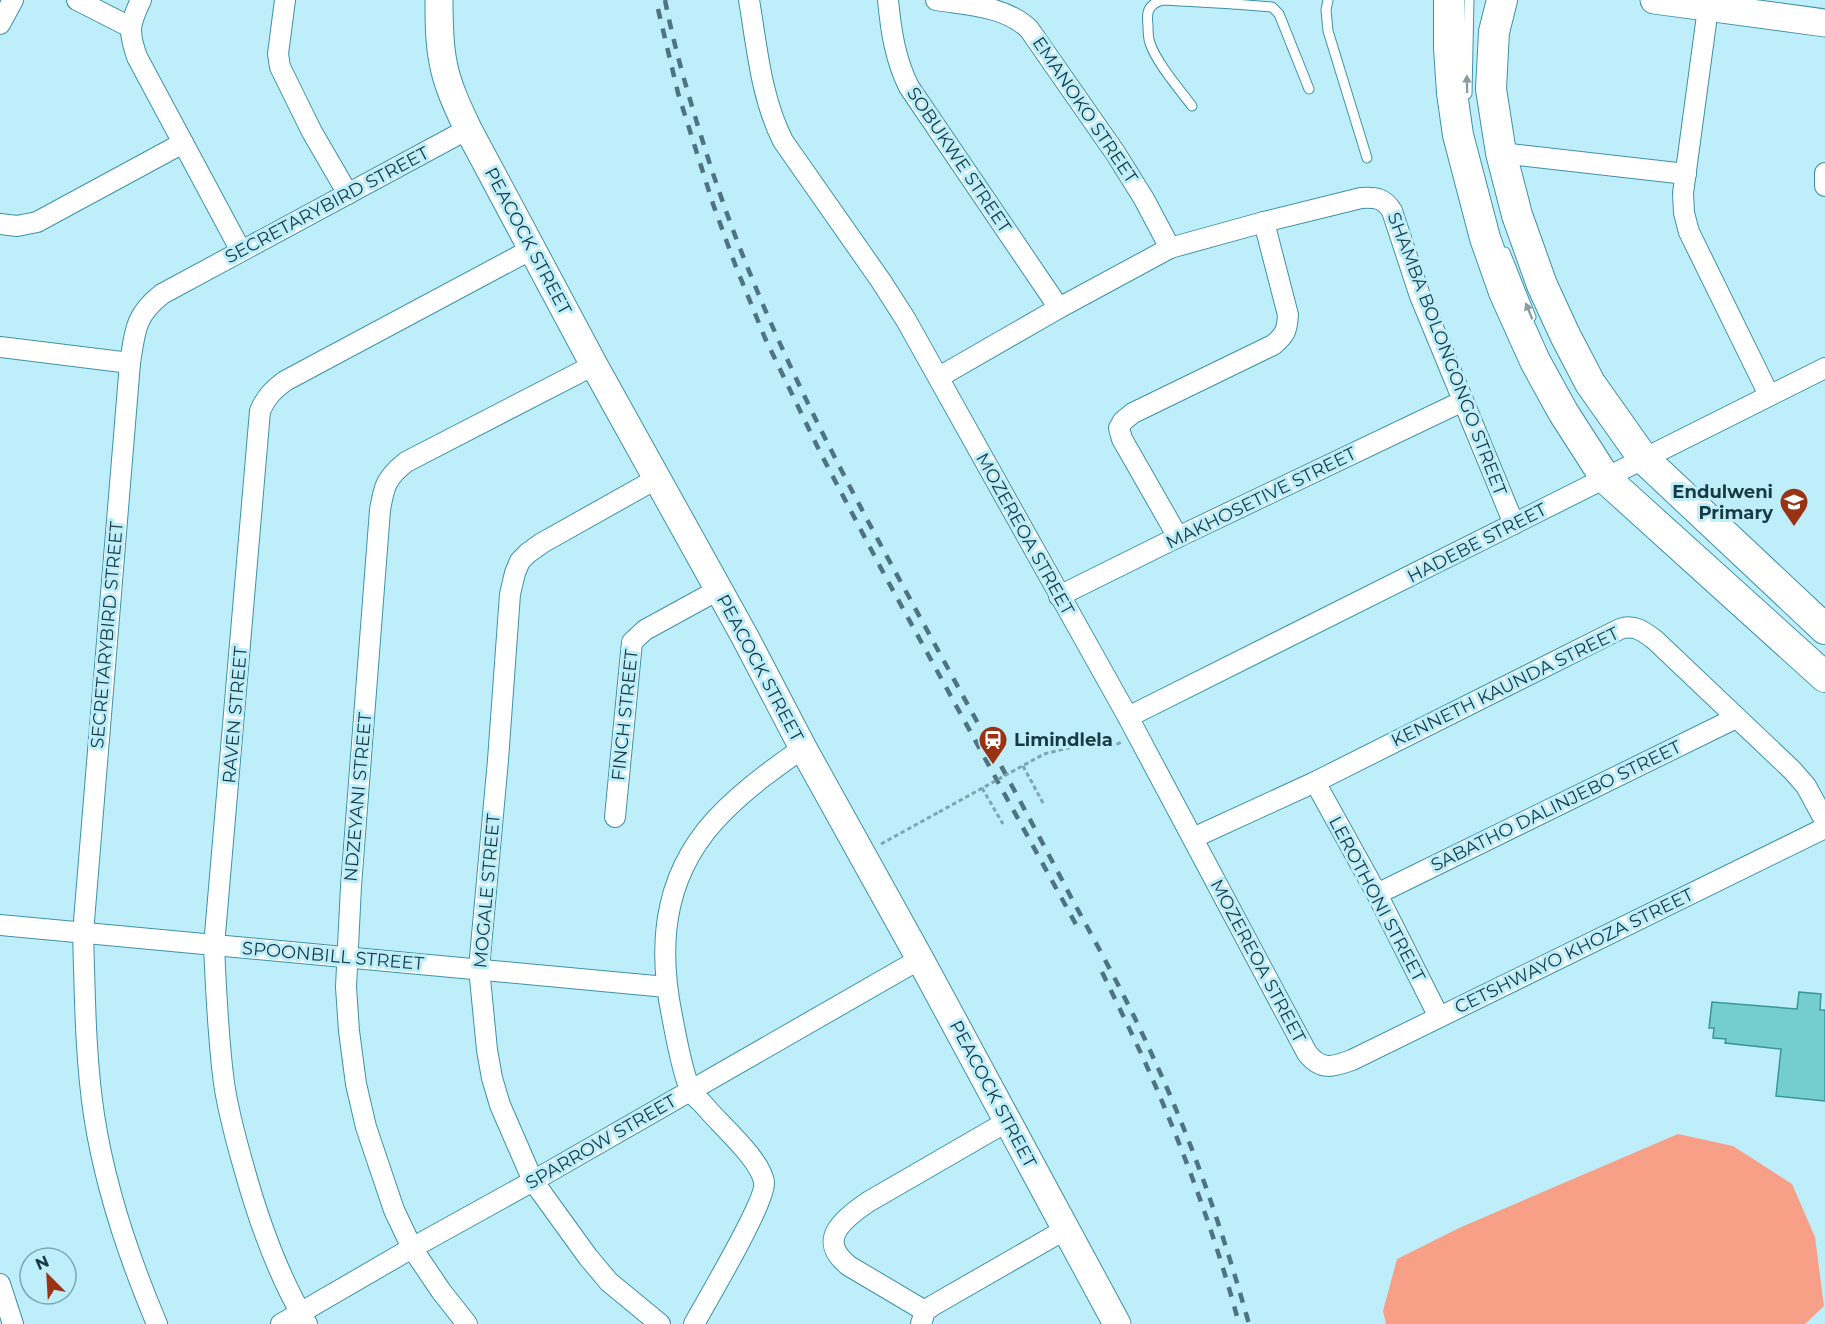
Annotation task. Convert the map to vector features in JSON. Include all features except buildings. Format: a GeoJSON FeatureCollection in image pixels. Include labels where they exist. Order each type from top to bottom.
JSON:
{"type":"FeatureCollection","features":[{"type":"Feature","properties":{"kind":"main road"},"geometry":{"type":"LineString","coordinates":[[1449,0],[1449,48],[1458,135],[1485,238],[1504,292],[1535,361],[1563,412],[1627,468],[1825,629]]}},
{"type":"Feature","properties":{"kind":"main road"},"geometry":{"type":"LineString","coordinates":[[1494,10],[1491,89],[1501,153],[1517,215],[1542,285],[1590,383],[1627,468],[1825,676]]}},
{"type":"Feature","properties":{"kind":"street"},"geometry":{"type":"LineString","coordinates":[[0,24],[13,0]]}},
{"type":"Feature","properties":{"kind":"street"},"geometry":{"type":"LineString","coordinates":[[77,0],[130,27]]}},
{"type":"Feature","properties":{"kind":"street"},"geometry":{"type":"LineString","coordinates":[[141,0],[130,27],[137,57],[241,250]]}},
{"type":"Feature","properties":{"kind":"street"},"geometry":{"type":"LineString","coordinates":[[285,0],[278,54],[279,67],[312,132],[348,194]]}},
{"type":"Feature","properties":{"kind":"street","name":"PEACOCK STREET"},"geometry":{"type":"LineString","coordinates":[[439,0],[443,62],[451,91],[468,129],[656,479],[1118,1324]]}},
{"type":"Feature","properties":{"kind":"street","name":"MOZEREOA STREET"},"geometry":{"type":"LineString","coordinates":[[749,0],[768,103],[778,132],[893,298],[939,377],[1132,725],[1308,1053],[1320,1065]]}},
{"type":"Feature","properties":{"kind":"street","name":"SOBUKWE STREET"},"geometry":{"type":"LineString","coordinates":[[888,0],[895,51],[900,70],[909,87],[1059,308]]}},
{"type":"Feature","properties":{"kind":"street","name":"EMANOKO STREET"},"geometry":{"type":"LineString","coordinates":[[936,0],[986,8],[1007,14],[1029,29],[1116,153],[1170,248]]}},
{"type":"Feature","properties":{"kind":"street"},"geometry":{"type":"LineString","coordinates":[[1654,0],[1726,7],[1825,23]]}},
{"type":"Feature","properties":{"kind":"street"},"geometry":{"type":"LineString","coordinates":[[1726,7],[1686,174],[1683,193],[1684,213],[1689,232],[1769,395]]}},
{"type":"Feature","properties":{"kind":"street","name":"SECRETARYBIRD STREET"},"geometry":{"type":"LineString","coordinates":[[157,1324],[130,1255],[100,1150],[94,1113],[87,1034],[83,933],[130,363],[135,328],[142,312],[162,294],[468,129]]}},
{"type":"Feature","properties":{"kind":"street"},"geometry":{"type":"LineString","coordinates":[[0,224],[17,226],[37,222],[183,143]]}},
{"type":"Feature","properties":{"kind":"street"},"geometry":{"type":"LineString","coordinates":[[1501,153],[1686,174]]}},
{"type":"Feature","properties":{"kind":"street"},"geometry":{"type":"LineString","coordinates":[[1825,176],[1825,186]]}},
{"type":"Feature","properties":{"kind":"street","name":"SHAMBA BOLONGONGO STREET"},"geometry":{"type":"LineString","coordinates":[[939,377],[1170,248],[1361,198],[1380,198],[1387,203],[1396,221],[1420,296],[1514,524]]}},
{"type":"Feature","properties":{"kind":"street"},"geometry":{"type":"LineString","coordinates":[[1178,537],[1122,439],[1119,429],[1123,421],[1133,413],[1273,345],[1282,338],[1287,329],[1288,315],[1264,222]]}},
{"type":"Feature","properties":{"kind":"street","name":"RAVEN STREET"},"geometry":{"type":"LineString","coordinates":[[304,1318],[272,1253],[256,1211],[237,1146],[224,1084],[217,1015],[214,946],[260,411],[272,390],[285,381],[532,249]]}},
{"type":"Feature","properties":{"kind":"street"},"geometry":{"type":"LineString","coordinates":[[0,347],[130,363]]}},
{"type":"Feature","properties":{"kind":"street","name":"NDZEYANI STREET"},"geometry":{"type":"LineString","coordinates":[[467,1324],[412,1248],[394,1210],[366,1127],[356,1084],[348,1020],[346,958],[384,490],[387,480],[406,462],[594,365]]}},
{"type":"Feature","properties":{"kind":"street","name":"HADEBE STREET"},"geometry":{"type":"LineString","coordinates":[[1132,725],[1514,524],[1825,368]]}},
{"type":"Feature","properties":{"kind":"street","name":"MAKHOSETIVE STREET"},"geometry":{"type":"LineString","coordinates":[[1059,596],[1463,401]]}},
{"type":"Feature","properties":{"kind":"street","name":"MOGALE STREET"},"geometry":{"type":"LineString","coordinates":[[656,479],[542,543],[520,561],[515,573],[510,594],[479,968],[492,1078],[500,1105],[533,1181],[609,1282],[660,1324]]}},
{"type":"Feature","properties":{"kind":"street","name":"FINCH STREET"},"geometry":{"type":"LineString","coordinates":[[615,817],[632,642],[645,630],[718,590]]}},
{"type":"Feature","properties":{"kind":"street","name":"KENNETH KAUNDA STREET"},"geometry":{"type":"LineString","coordinates":[[1193,838],[1314,782],[1628,626],[1641,630],[1655,640],[1792,770],[1806,786],[1825,820]]}},
{"type":"Feature","properties":{"kind":"street","name":"SABATHO DALINJEBO STREET"},"geometry":{"type":"LineString","coordinates":[[1377,894],[1736,718]]}},
{"type":"Feature","properties":{"kind":"street"},"geometry":{"type":"LineString","coordinates":[[694,1324],[744,1233],[763,1193],[764,1183],[750,1154],[691,1091],[678,1046],[666,987],[666,921],[680,876],[706,831],[731,804],[803,748]]}},
{"type":"Feature","properties":{"kind":"street","name":"LEROTHONI STREET"},"geometry":{"type":"LineString","coordinates":[[1314,782],[1377,894],[1439,1017]]}},
{"type":"Feature","properties":{"kind":"street","name":"CETSHWAYO KHOZA STREET"},"geometry":{"type":"LineString","coordinates":[[1320,1065],[1328,1066],[1352,1060],[1825,828]]}},
{"type":"Feature","properties":{"kind":"street","name":"SPOONBILL STREET"},"geometry":{"type":"LineString","coordinates":[[0,925],[666,987]]}},
{"type":"Feature","properties":{"kind":"street","name":"SPARROW STREET"},"geometry":{"type":"LineString","coordinates":[[281,1324],[304,1318],[412,1248],[920,959]]}},
{"type":"Feature","properties":{"kind":"street"},"geometry":{"type":"LineString","coordinates":[[1008,1121],[849,1215],[840,1224],[833,1244],[841,1260],[923,1318],[941,1300],[1066,1229]]}},
{"type":"Feature","properties":{"kind":"street"},"geometry":{"type":"LineString","coordinates":[[0,1284],[13,1324]]}},
{"type":"Feature","properties":{"kind":"lane"},"geometry":{"type":"LineString","coordinates":[[1192,106],[1167,73],[1150,44],[1147,17],[1149,9],[1154,3],[1163,0],[1234,2],[1272,8],[1279,14],[1309,89]]}},
{"type":"Feature","properties":{"kind":"lane"},"geometry":{"type":"LineString","coordinates":[[1328,0],[1326,10],[1328,31],[1367,158]]}},
{"type":"Feature","properties":{"kind":"lane"},"geometry":{"type":"LineString","coordinates":[[1468,104],[1466,84],[1469,0]]}},
{"type":"Feature","properties":{"kind":"lane"},"geometry":{"type":"LineString","coordinates":[[1484,112],[1483,70],[1494,10]]}},
{"type":"Feature","properties":{"kind":"lane"},"geometry":{"type":"LineString","coordinates":[[1501,194],[1528,275],[1545,316]]}},
{"type":"Feature","properties":{"kind":"lane"},"geometry":{"type":"LineString","coordinates":[[1501,241],[1536,329]]}},
{"type":"Feature","properties":{"kind":"path"},"geometry":{"type":"LineString","coordinates":[[862,855],[1044,754],[1092,742],[1114,746],[1132,725]]}},
{"type":"Feature","properties":{"kind":"path"},"geometry":{"type":"LineString","coordinates":[[1023,766],[1043,803]]}},
{"type":"Feature","properties":{"kind":"path"},"geometry":{"type":"LineString","coordinates":[[982,788],[1003,824]]}},
{"type":"Feature","properties":{"kind":"shaded area"},"geometry":{"type":"Polygon","coordinates":[[[1678,1134],[1733,1146],[1792,1184],[1815,1237],[1824,1306],[1805,1324],[1386,1324],[1383,1311],[1397,1259],[1459,1228],[1678,1134]]]}},
{"type":"Feature","properties":{"kind":"railway"},"geometry":{"type":"LineString","coordinates":[[665,0],[678,58],[707,155],[726,211],[770,321],[847,481],[1125,997],[1168,1089],[1194,1155],[1218,1222],[1249,1324]]}},
{"type":"Feature","properties":{"kind":"railway"},"geometry":{"type":"LineString","coordinates":[[658,9],[678,93],[713,204],[765,338],[821,454],[884,574],[1079,930]]}},
{"type":"Feature","properties":{"kind":"railway"},"geometry":{"type":"LineString","coordinates":[[1102,972],[1145,1062],[1181,1149],[1213,1236],[1239,1324]]}},
{"type":"Feature","properties":{"kind":"place","name":"Endulweni Primary"},"geometry":{"type":"Point","coordinates":[1794,528]}},
{"type":"Feature","properties":{"kind":"place","name":"Limindlela"},"geometry":{"type":"Point","coordinates":[993,766]}}]}
